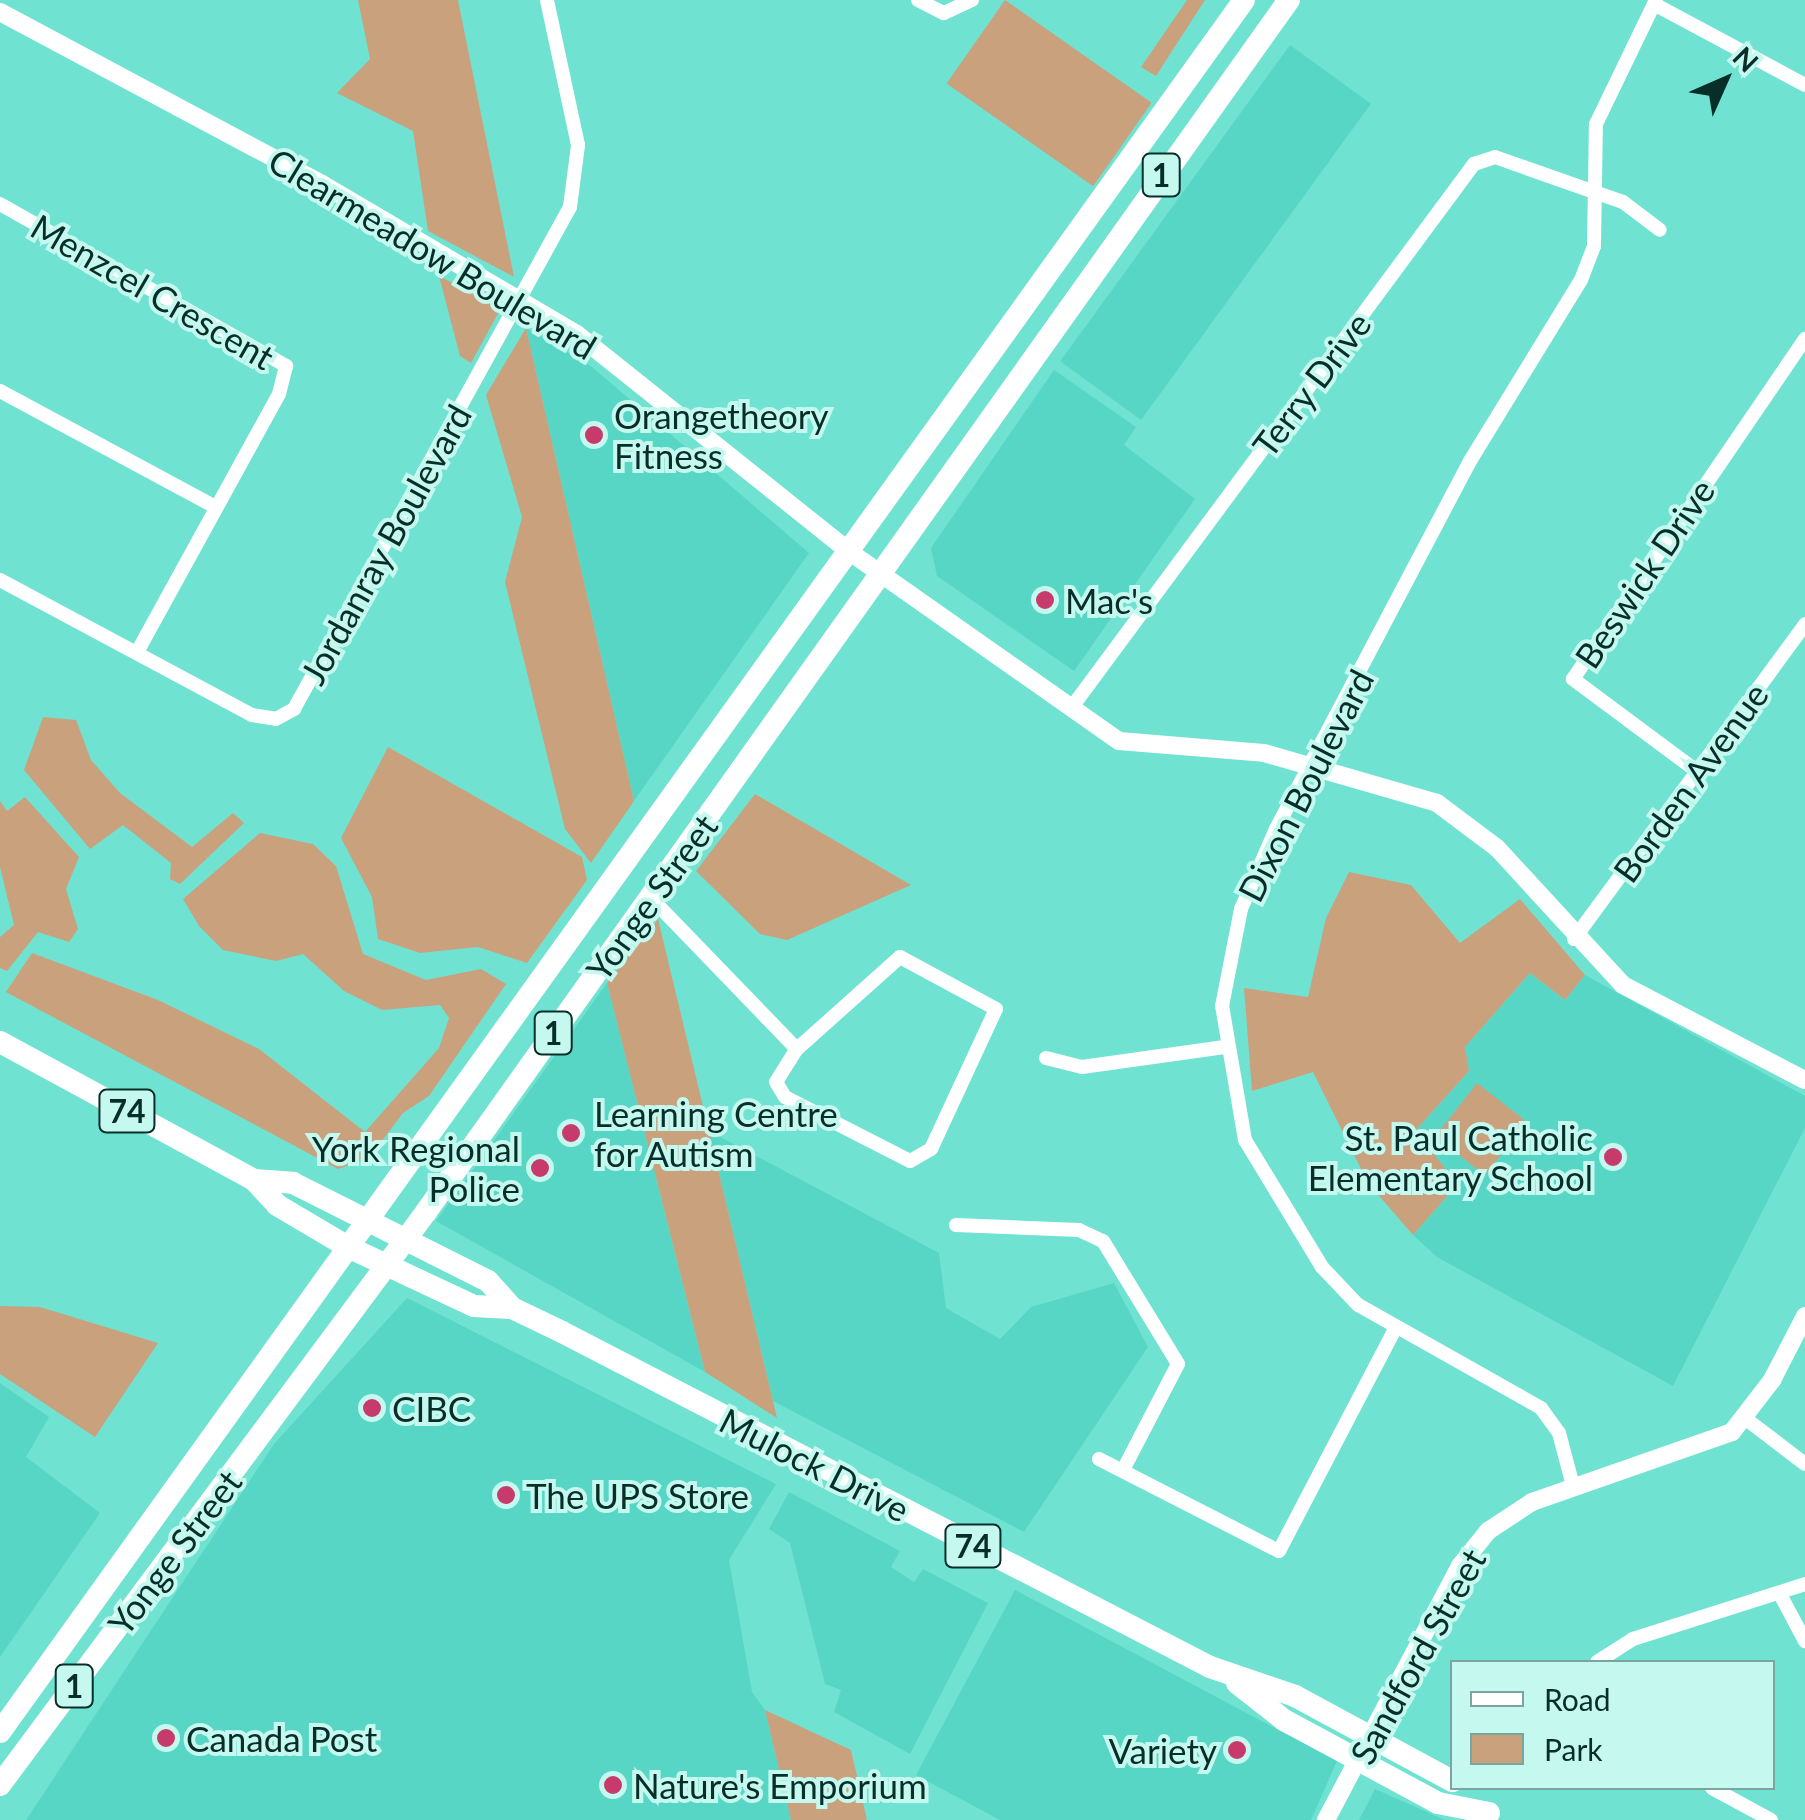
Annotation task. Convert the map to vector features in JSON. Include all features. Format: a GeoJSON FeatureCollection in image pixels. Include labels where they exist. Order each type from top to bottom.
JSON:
{"type":"FeatureCollection","features":[{"type":"Feature","properties":{"kind":"main road","name":"Yonge Street"},"geometry":{"type":"LineString","coordinates":[[0,1732],[1244,0]]}},
{"type":"Feature","properties":{"kind":"main road","name":"Yonge Street"},"geometry":{"type":"LineString","coordinates":[[0,1785],[386,1264],[884,576],[1289,0]]}},
{"type":"Feature","properties":{"kind":"main road","name":"Mulock Drive"},"geometry":{"type":"LineString","coordinates":[[0,1042],[254,1180],[277,1205],[348,1247],[474,1306],[512,1308]]}},
{"type":"Feature","properties":{"kind":"main road","name":"Mulock Drive"},"geometry":{"type":"LineString","coordinates":[[254,1180],[293,1182],[401,1242],[488,1282],[512,1308],[1225,1674],[1295,1696],[1450,1780]]}},
{"type":"Feature","properties":{"kind":"main road","name":"Mulock Drive"},"geometry":{"type":"LineString","coordinates":[[1225,1674],[1284,1720],[1438,1803],[1495,1816]]}},
{"type":"Feature","properties":{"kind":"main road","name":"Mulock Drive"},"geometry":{"type":"LineString","coordinates":[[1462,1790],[1495,1816]]}},
{"type":"Feature","properties":{"kind":"street"},"geometry":{"type":"LineString","coordinates":[[520,299],[570,207],[580,167],[546,0]]}},
{"type":"Feature","properties":{"kind":"street"},"geometry":{"type":"LineString","coordinates":[[918,0],[944,13],[972,0]]}},
{"type":"Feature","properties":{"kind":"street"},"geometry":{"type":"LineString","coordinates":[[1655,2],[1805,85]]}},
{"type":"Feature","properties":{"kind":"street","name":"Dixon Boulevard"},"geometry":{"type":"LineString","coordinates":[[1573,1486],[1559,1433],[1541,1408],[1396,1327],[1341,1290],[1259,1171],[1234,1112],[1224,1047],[1226,971],[1240,909],[1470,461],[1581,280],[1594,246],[1596,124],[1606,90],[1655,2]]}},
{"type":"Feature","properties":{"kind":"street","name":"Clearmeadow Boulevard"},"geometry":{"type":"LineString","coordinates":[[0,12],[520,299],[633,375],[848,550],[1119,741],[1264,753],[1391,785],[1462,818],[1574,940],[1623,985],[1805,1080]]}},
{"type":"Feature","properties":{"kind":"street","name":"Terry Drive"},"geometry":{"type":"LineString","coordinates":[[1072,707],[1474,164],[1495,158],[1594,192],[1660,230]]}},
{"type":"Feature","properties":{"kind":"street","name":"Menzcel Crescent"},"geometry":{"type":"LineString","coordinates":[[0,204],[286,366],[279,394],[137,652]]}},
{"type":"Feature","properties":{"kind":"street","name":"Jordanray Boulevard"},"geometry":{"type":"LineString","coordinates":[[0,580],[252,715],[276,718],[294,709],[520,299]]}},
{"type":"Feature","properties":{"kind":"street","name":"Beswick Drive"},"geometry":{"type":"LineString","coordinates":[[1698,772],[1573,679],[1805,339]]}},
{"type":"Feature","properties":{"kind":"street"},"geometry":{"type":"LineString","coordinates":[[0,391],[215,506]]}},
{"type":"Feature","properties":{"kind":"street","name":"Borden Avenue"},"geometry":{"type":"LineString","coordinates":[[1574,940],[1805,624]]}},
{"type":"Feature","properties":{"kind":"street"},"geometry":{"type":"LineString","coordinates":[[650,897],[797,1048]]}},
{"type":"Feature","properties":{"kind":"street"},"geometry":{"type":"LineString","coordinates":[[900,957],[996,1009],[931,1149],[917,1159],[902,1160],[785,1097],[777,1073],[797,1048],[900,957]]}},
{"type":"Feature","properties":{"kind":"street"},"geometry":{"type":"LineString","coordinates":[[1046,1058],[1082,1067],[1224,1047]]}},
{"type":"Feature","properties":{"kind":"street"},"geometry":{"type":"LineString","coordinates":[[956,1225],[1078,1230],[1103,1242],[1178,1364],[1123,1470]]}},
{"type":"Feature","properties":{"kind":"street","name":"Sandford Street"},"geometry":{"type":"LineString","coordinates":[[1326,1820],[1474,1547],[1517,1508],[1573,1486],[1699,1448],[1746,1419],[1805,1316]]}},
{"type":"Feature","properties":{"kind":"street"},"geometry":{"type":"LineString","coordinates":[[1098,1458],[1279,1552],[1396,1327]]}},
{"type":"Feature","properties":{"kind":"street"},"geometry":{"type":"LineString","coordinates":[[1746,1419],[1805,1464]]}},
{"type":"Feature","properties":{"kind":"street"},"geometry":{"type":"LineString","coordinates":[[1599,1660],[1633,1640],[1782,1598],[1805,1584]]}},
{"type":"Feature","properties":{"kind":"street"},"geometry":{"type":"LineString","coordinates":[[1782,1598],[1805,1641]]}},
{"type":"Feature","properties":{"kind":"street"},"geometry":{"type":"LineString","coordinates":[[1716,1790],[1771,1820]]}},
{"type":"Feature","properties":{"kind":"shaded area"},"geometry":{"type":"Polygon","coordinates":[[[1290,45],[1371,104],[1141,420],[1060,361],[1290,45]]]}},
{"type":"Feature","properties":{"kind":"shaded area"},"geometry":{"type":"Polygon","coordinates":[[[526,328],[592,367],[809,553],[634,801],[526,328]]]}},
{"type":"Feature","properties":{"kind":"shaded area"},"geometry":{"type":"Polygon","coordinates":[[[1054,370],[1136,427],[1124,445],[1195,499],[1074,671],[937,576],[931,548],[1054,370]]]}},
{"type":"Feature","properties":{"kind":"shaded area","name":"St. Paul Catholic Elementary School"},"geometry":{"type":"Polygon","coordinates":[[[1530,973],[1565,1000],[1585,975],[1805,1096],[1805,1128],[1673,1386],[1437,1257],[1413,1235],[1458,1184],[1415,1131],[1469,1071],[1465,1047],[1530,973]]]}},
{"type":"Feature","properties":{"kind":"shaded area"},"geometry":{"type":"Polygon","coordinates":[[[607,983],[705,1372],[436,1221],[607,983]]]}},
{"type":"Feature","properties":{"kind":"shaded area"},"geometry":{"type":"Polygon","coordinates":[[[709,1131],[939,1253],[946,1308],[1000,1339],[1031,1307],[1114,1283],[1148,1347],[1024,1532],[773,1401],[709,1131]]]}},
{"type":"Feature","properties":{"kind":"shaded area"},"geometry":{"type":"Polygon","coordinates":[[[407,1298],[776,1484],[729,1560],[752,1692],[765,1710],[791,1820],[26,1820],[274,1444],[407,1298]]]}},
{"type":"Feature","properties":{"kind":"shaded area"},"geometry":{"type":"Polygon","coordinates":[[[0,1383],[49,1417],[26,1457],[100,1513],[0,1657],[0,1383]]]}},
{"type":"Feature","properties":{"kind":"shaded area"},"geometry":{"type":"Polygon","coordinates":[[[789,1492],[900,1551],[891,1567],[914,1582],[923,1569],[988,1603],[910,1754],[834,1712],[841,1690],[825,1684],[790,1543],[769,1529],[789,1492]]]}},
{"type":"Feature","properties":{"kind":"shaded area"},"geometry":{"type":"Polygon","coordinates":[[[1015,1590],[1337,1761],[1311,1820],[1000,1820],[916,1775],[1015,1590]]]}},
{"type":"Feature","properties":{"kind":"shaded area"},"geometry":{"type":"Polygon","coordinates":[[[1375,1789],[1445,1820],[1359,1820],[1375,1789]]]}},
{"type":"Feature","properties":{"kind":"green space"},"geometry":{"type":"Polygon","coordinates":[[[358,0],[458,0],[514,277],[428,231],[413,131],[337,93],[370,59],[358,0]]]}},
{"type":"Feature","properties":{"kind":"green space"},"geometry":{"type":"Polygon","coordinates":[[[1005,0],[1152,103],[1093,186],[946,84],[1005,0]]]}},
{"type":"Feature","properties":{"kind":"green space"},"geometry":{"type":"Polygon","coordinates":[[[1187,0],[1205,0],[1156,76],[1141,67],[1187,0]]]}},
{"type":"Feature","properties":{"kind":"green space"},"geometry":{"type":"Polygon","coordinates":[[[439,276],[501,308],[471,363],[460,356],[439,276]]]}},
{"type":"Feature","properties":{"kind":"green space"},"geometry":{"type":"Polygon","coordinates":[[[526,328],[634,801],[591,863],[565,829],[505,582],[522,517],[486,395],[526,328]]]}},
{"type":"Feature","properties":{"kind":"green space"},"geometry":{"type":"Polygon","coordinates":[[[43,717],[76,720],[91,760],[120,793],[192,847],[233,813],[244,823],[180,884],[170,879],[171,863],[123,825],[90,849],[24,770],[43,717]]]}},
{"type":"Feature","properties":{"kind":"green space"},"geometry":{"type":"Polygon","coordinates":[[[388,747],[582,857],[587,880],[527,963],[478,947],[420,953],[378,939],[372,897],[341,838],[388,747]]]}},
{"type":"Feature","properties":{"kind":"green space"},"geometry":{"type":"Polygon","coordinates":[[[755,794],[911,885],[787,940],[760,934],[696,871],[755,794]]]}},
{"type":"Feature","properties":{"kind":"green space"},"geometry":{"type":"Polygon","coordinates":[[[25,797],[79,857],[66,889],[78,929],[69,942],[38,932],[7,971],[0,968],[0,937],[14,925],[0,867],[0,801],[7,811],[25,797]]]}},
{"type":"Feature","properties":{"kind":"green space"},"geometry":{"type":"Polygon","coordinates":[[[260,833],[313,844],[336,866],[363,954],[426,980],[481,969],[506,984],[429,1096],[403,1113],[369,1158],[338,1169],[6,992],[32,953],[158,1000],[259,1049],[365,1132],[439,1048],[449,1018],[440,1005],[382,1010],[344,991],[303,954],[276,961],[223,950],[199,926],[183,899],[260,833]]]}},
{"type":"Feature","properties":{"kind":"green space"},"geometry":{"type":"Polygon","coordinates":[[[1349,872],[1411,885],[1460,943],[1520,899],[1585,975],[1565,1000],[1530,973],[1465,1047],[1469,1071],[1415,1131],[1458,1184],[1413,1235],[1368,1183],[1313,1072],[1252,1091],[1244,988],[1308,997],[1326,918],[1349,872]]]}},
{"type":"Feature","properties":{"kind":"green space"},"geometry":{"type":"Polygon","coordinates":[[[658,919],[777,1418],[705,1372],[607,983],[658,919]]]}},
{"type":"Feature","properties":{"kind":"green space"},"geometry":{"type":"Polygon","coordinates":[[[1477,1083],[1527,1122],[1485,1175],[1435,1137],[1477,1083]]]}},
{"type":"Feature","properties":{"kind":"green space"},"geometry":{"type":"Polygon","coordinates":[[[0,1306],[40,1307],[158,1343],[95,1437],[0,1374],[0,1306]]]}},
{"type":"Feature","properties":{"kind":"green space"},"geometry":{"type":"Polygon","coordinates":[[[765,1710],[851,1750],[867,1820],[791,1820],[765,1710]]]}},
{"type":"Feature","properties":{"kind":"place","name":"Orangetheory Fitness"},"geometry":{"type":"Point","coordinates":[594,435]}},
{"type":"Feature","properties":{"kind":"place","name":"Mac's"},"geometry":{"type":"Point","coordinates":[1045,600]}},
{"type":"Feature","properties":{"kind":"place","name":"Learning Centre for Autism"},"geometry":{"type":"Point","coordinates":[571,1133]}},
{"type":"Feature","properties":{"kind":"place","name":"St. Paul Catholic Elementary School"},"geometry":{"type":"Point","coordinates":[1613,1157]}},
{"type":"Feature","properties":{"kind":"place","name":"York Regional Police"},"geometry":{"type":"Point","coordinates":[540,1168]}},
{"type":"Feature","properties":{"kind":"place","name":"CIBC"},"geometry":{"type":"Point","coordinates":[372,1408]}},
{"type":"Feature","properties":{"kind":"place","name":"The UPS Store"},"geometry":{"type":"Point","coordinates":[506,1495]}},
{"type":"Feature","properties":{"kind":"place","name":"Canada Post"},"geometry":{"type":"Point","coordinates":[166,1738]}},
{"type":"Feature","properties":{"kind":"place","name":"Variety"},"geometry":{"type":"Point","coordinates":[1237,1750]}},
{"type":"Feature","properties":{"kind":"place","name":"Nature's Emporium"},"geometry":{"type":"Point","coordinates":[613,1785]}}]}
